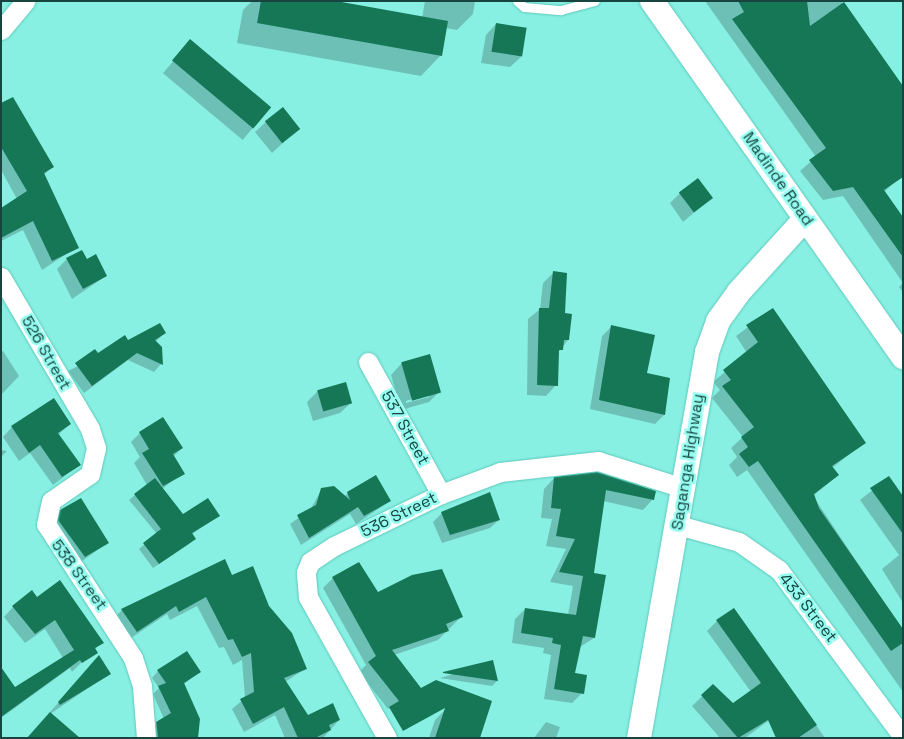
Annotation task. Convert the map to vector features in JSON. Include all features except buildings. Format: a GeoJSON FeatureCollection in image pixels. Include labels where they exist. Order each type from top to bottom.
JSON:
{"type":"FeatureCollection","features":[{"type":"Feature","properties":{"kind":"street"},"geometry":{"type":"LineString","coordinates":[[1,30],[25,1]]}},
{"type":"Feature","properties":{"kind":"street","name":"Madinde Road"},"geometry":{"type":"LineString","coordinates":[[652,1],[903,357]]}},
{"type":"Feature","properties":{"kind":"street","name":"Saganga Highway"},"geometry":{"type":"LineString","coordinates":[[639,738],[707,352],[718,321],[761,265],[806,219]]}},
{"type":"Feature","properties":{"kind":"street","name":"526 Street"},"geometry":{"type":"LineString","coordinates":[[1,277],[90,429]]}},
{"type":"Feature","properties":{"kind":"street","name":"537 Street"},"geometry":{"type":"LineString","coordinates":[[368,362],[442,494]]}},
{"type":"Feature","properties":{"kind":"street","name":"538 Street"},"geometry":{"type":"LineString","coordinates":[[90,429],[96,448],[95,466],[51,501],[46,524],[133,658],[142,686],[146,738]]}},
{"type":"Feature","properties":{"kind":"street","name":"536 Street"},"geometry":{"type":"LineString","coordinates":[[388,738],[308,597],[306,572],[310,562],[334,546],[442,494],[500,472],[572,461],[598,461],[683,488]]}},
{"type":"Feature","properties":{"kind":"street","name":"433 Street"},"geometry":{"type":"LineString","coordinates":[[678,525],[740,542],[779,570],[903,737]]}},
{"type":"Feature","properties":{"kind":"lane"},"geometry":{"type":"LineString","coordinates":[[517,1],[524,7],[561,10],[595,1]]}}]}
